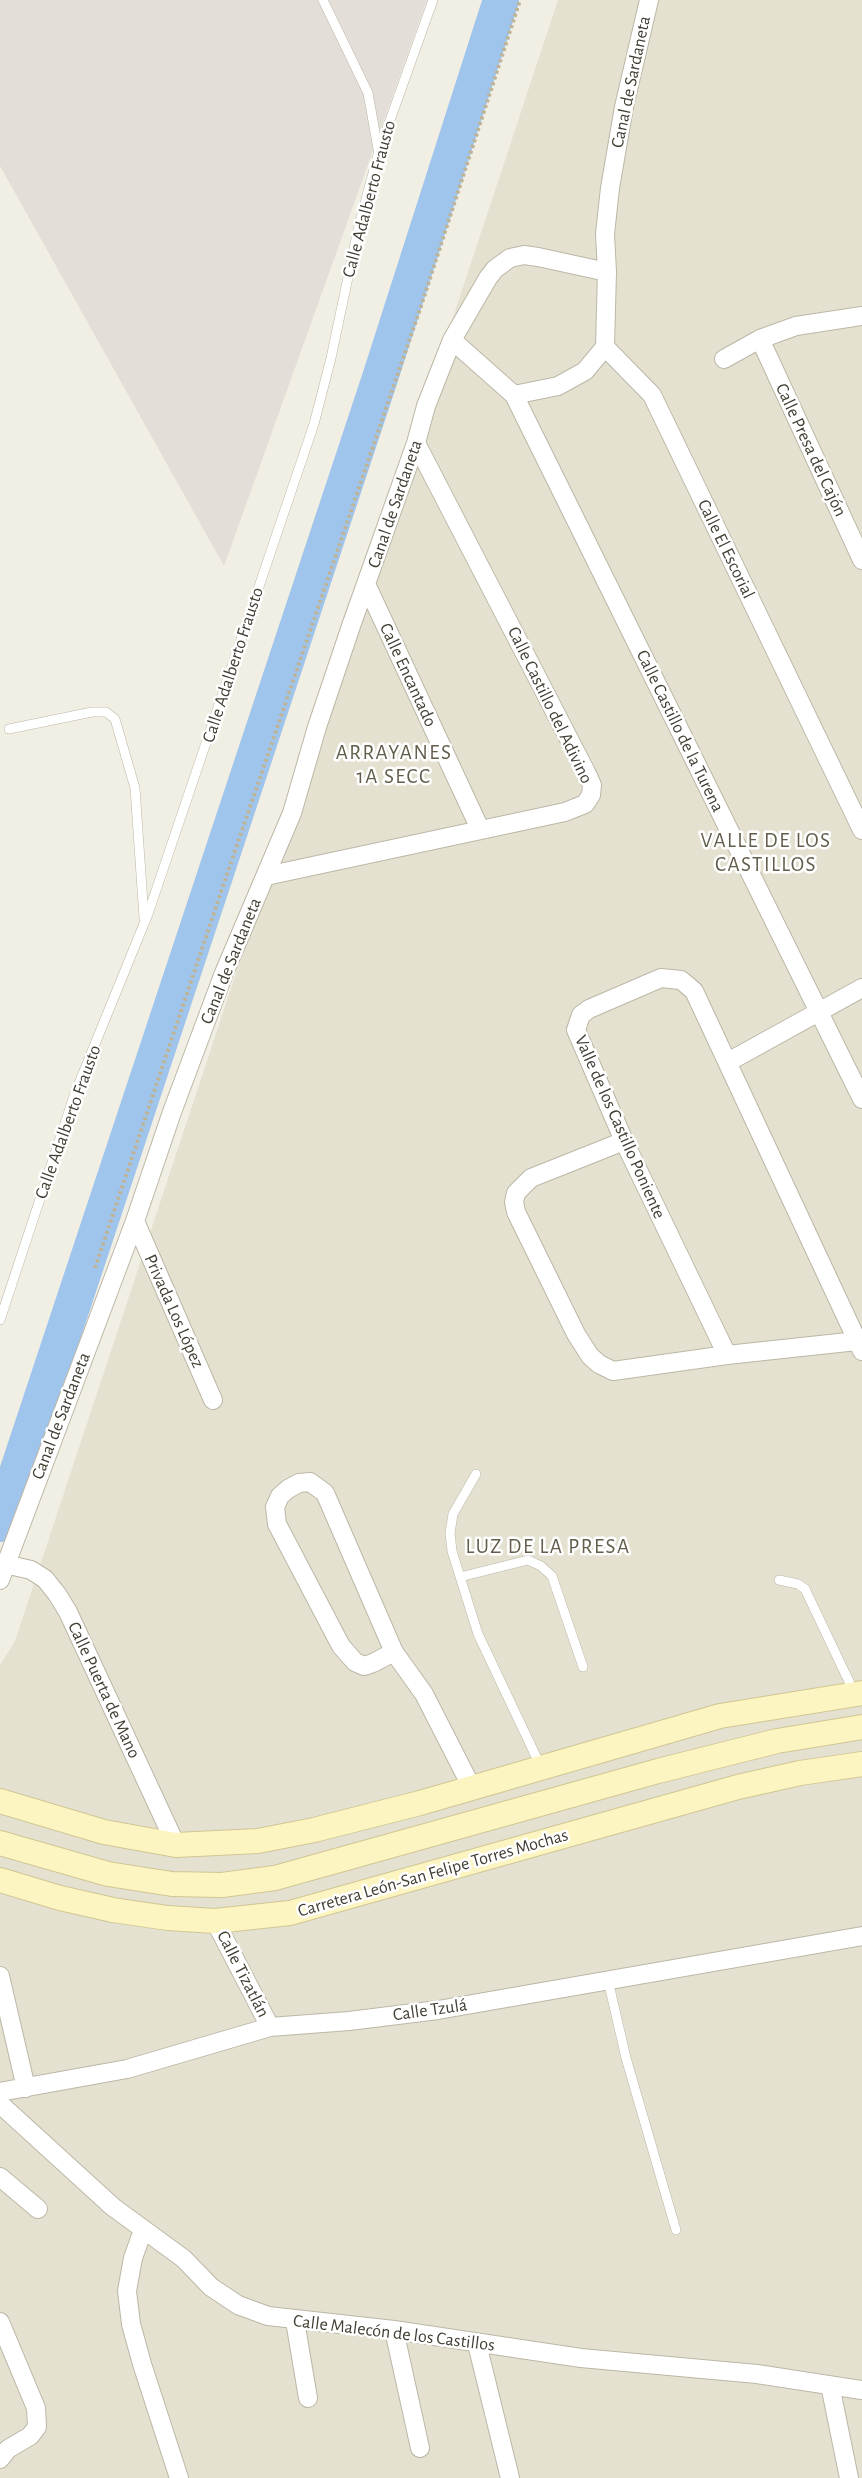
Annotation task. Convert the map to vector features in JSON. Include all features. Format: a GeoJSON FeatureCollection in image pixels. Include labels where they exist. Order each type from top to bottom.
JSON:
{"type":"FeatureCollection","features":[{"type":"Feature","properties":{"kind":"main road"},"geometry":{"type":"LineString","coordinates":[[0,1801],[104,1832],[176,1845],[269,1838],[420,1803],[720,1716],[859,1693]]}},
{"type":"Feature","properties":{"kind":"main road"},"geometry":{"type":"LineString","coordinates":[[0,1843],[108,1874],[172,1884],[222,1886],[275,1878],[658,1771],[777,1741],[862,1727]]}},
{"type":"Feature","properties":{"kind":"main road"},"geometry":{"type":"LineString","coordinates":[[800,1773],[835,1757],[862,1751]]}},
{"type":"Feature","properties":{"kind":"main road","name":"Carretera León-San Felipe Torres Mochas"},"geometry":{"type":"LineString","coordinates":[[0,1880],[60,1898],[113,1910],[168,1918],[215,1921],[290,1913],[332,1903],[661,1808],[800,1773],[862,1764]]}},
{"type":"Feature","properties":{"kind":"street","name":"Canal de Sardaneta"},"geometry":{"type":"LineString","coordinates":[[2,1572],[135,1221],[216,994],[292,813],[317,727],[416,443],[426,406],[453,340],[495,269],[510,258],[524,255],[607,272],[605,234],[610,188],[624,107],[649,0]]}},
{"type":"Feature","properties":{"kind":"street"},"geometry":{"type":"LineString","coordinates":[[453,340],[514,395],[558,386],[585,371],[605,347],[607,272]]}},
{"type":"Feature","properties":{"kind":"street"},"geometry":{"type":"LineString","coordinates":[[724,359],[760,339],[796,326],[862,316]]}},
{"type":"Feature","properties":{"kind":"street","name":"Calle Presa del Cajón"},"geometry":{"type":"LineString","coordinates":[[760,339],[862,560]]}},
{"type":"Feature","properties":{"kind":"street","name":"Calle El Escorial"},"geometry":{"type":"LineString","coordinates":[[605,347],[652,395],[862,830]]}},
{"type":"Feature","properties":{"kind":"street","name":"Calle Castillo de la Turena"},"geometry":{"type":"LineString","coordinates":[[514,395],[862,1099]]}},
{"type":"Feature","properties":{"kind":"street","name":"Calle Castillo del Adivino"},"geometry":{"type":"LineString","coordinates":[[266,876],[565,812],[585,804],[591,795],[592,785],[416,443]]}},
{"type":"Feature","properties":{"kind":"street","name":"Calle Encantado"},"geometry":{"type":"LineString","coordinates":[[367,586],[480,829]]}},
{"type":"Feature","properties":{"kind":"street","name":"Valle de los Castillo Poniente"},"geometry":{"type":"LineString","coordinates":[[672,977],[681,980],[694,991],[728,1062],[859,1346],[727,1355],[624,1141],[577,1038],[576,1030],[581,1015],[589,1009],[652,980],[672,977]]}},
{"type":"Feature","properties":{"kind":"street"},"geometry":{"type":"LineString","coordinates":[[728,1062],[862,988]]}},
{"type":"Feature","properties":{"kind":"street"},"geometry":{"type":"LineString","coordinates":[[624,1141],[531,1178],[516,1193],[516,1212],[583,1346],[590,1356],[605,1368],[613,1371],[727,1355]]}},
{"type":"Feature","properties":{"kind":"street","name":"Privada Los López"},"geometry":{"type":"LineString","coordinates":[[135,1221],[213,1400]]}},
{"type":"Feature","properties":{"kind":"street"},"geometry":{"type":"LineString","coordinates":[[394,1652],[364,1666],[355,1662],[341,1647],[277,1524],[275,1507],[280,1496],[288,1489],[299,1483],[310,1482],[325,1493],[394,1652],[405,1664],[424,1694],[472,1788]]}},
{"type":"Feature","properties":{"kind":"street","name":"Calle Puerta de Mano"},"geometry":{"type":"LineString","coordinates":[[2,1572],[31,1570],[45,1579],[57,1594],[68,1612],[176,1845]]}},
{"type":"Feature","properties":{"kind":"street","name":"Calle Tizatlán"},"geometry":{"type":"LineString","coordinates":[[215,1921],[270,2027]]}},
{"type":"Feature","properties":{"kind":"street","name":"Calle Tzulá"},"geometry":{"type":"LineString","coordinates":[[0,2092],[128,2069],[270,2027],[349,2021],[438,2010],[862,1936]]}},
{"type":"Feature","properties":{"kind":"street"},"geometry":{"type":"LineString","coordinates":[[0,1976],[4,2008],[26,2088]]}},
{"type":"Feature","properties":{"kind":"street","name":"Calle Malecón de los Castillos"},"geometry":{"type":"LineString","coordinates":[[0,2104],[70,2170],[143,2230],[184,2259],[211,2287],[238,2305],[268,2316],[295,2321],[394,2330],[581,2358],[757,2374],[862,2390]]}},
{"type":"Feature","properties":{"kind":"street"},"geometry":{"type":"LineString","coordinates":[[3,2184],[38,2210]]}},
{"type":"Feature","properties":{"kind":"street"},"geometry":{"type":"LineString","coordinates":[[143,2230],[133,2258],[127,2291],[131,2324],[179,2478]]}},
{"type":"Feature","properties":{"kind":"street"},"geometry":{"type":"LineString","coordinates":[[295,2321],[308,2398]]}},
{"type":"Feature","properties":{"kind":"street"},"geometry":{"type":"LineString","coordinates":[[0,2322],[36,2408],[37,2427],[30,2436],[8,2449],[0,2459]]}},
{"type":"Feature","properties":{"kind":"street"},"geometry":{"type":"LineString","coordinates":[[394,2330],[420,2448]]}},
{"type":"Feature","properties":{"kind":"street"},"geometry":{"type":"LineString","coordinates":[[477,2343],[510,2478]]}},
{"type":"Feature","properties":{"kind":"street"},"geometry":{"type":"LineString","coordinates":[[830,2385],[849,2478]]}},
{"type":"Feature","properties":{"kind":"lane"},"geometry":{"type":"LineString","coordinates":[[323,0],[368,93],[378,151]]}},
{"type":"Feature","properties":{"kind":"lane","name":"Calle Adalberto Frausto"},"geometry":{"type":"LineString","coordinates":[[0,1320],[75,1093],[144,923],[215,721],[314,424],[378,151],[433,0]]}},
{"type":"Feature","properties":{"kind":"lane"},"geometry":{"type":"LineString","coordinates":[[9,729],[92,712],[106,712],[115,719],[135,788],[144,923]]}},
{"type":"Feature","properties":{"kind":"lane"},"geometry":{"type":"LineString","coordinates":[[476,1474],[453,1514],[450,1533],[452,1551],[478,1634],[541,1767]]}},
{"type":"Feature","properties":{"kind":"lane"},"geometry":{"type":"LineString","coordinates":[[460,1577],[528,1560],[541,1566],[552,1576],[583,1667]]}},
{"type":"Feature","properties":{"kind":"lane"},"geometry":{"type":"LineString","coordinates":[[779,1580],[798,1584],[804,1589],[859,1693]]}},
{"type":"Feature","properties":{"kind":"lane"},"geometry":{"type":"LineString","coordinates":[[608,1980],[626,2058],[676,2230]]}},
{"type":"Feature","properties":{"kind":"path"},"geometry":{"type":"LineString","coordinates":[[94,1272],[422,303],[520,0]]}},
{"type":"Feature","properties":{"kind":"shaded area"},"geometry":{"type":"Polygon","coordinates":[[[0,0],[427,0],[224,566],[0,166],[0,0]]]}},
{"type":"Feature","properties":{"kind":"shaded area"},"geometry":{"type":"Polygon","coordinates":[[[558,0],[862,0],[862,2478],[0,2478],[0,1665],[15,1641],[558,0]]]}},
{"type":"Feature","properties":{"kind":"waterway"},"geometry":{"type":"LineString","coordinates":[[0,1524],[380,378],[501,0]]}},
{"type":"Feature","properties":{"kind":"district","name":"ARRAYANES 1A SECC"},"geometry":{"type":"Point","coordinates":[394,765]}},
{"type":"Feature","properties":{"kind":"district","name":"VALLE DE LOS CASTILLOS"},"geometry":{"type":"Point","coordinates":[766,853]}},
{"type":"Feature","properties":{"kind":"district","name":"LUZ DE LA PRESA"},"geometry":{"type":"Point","coordinates":[548,1547]}}]}
